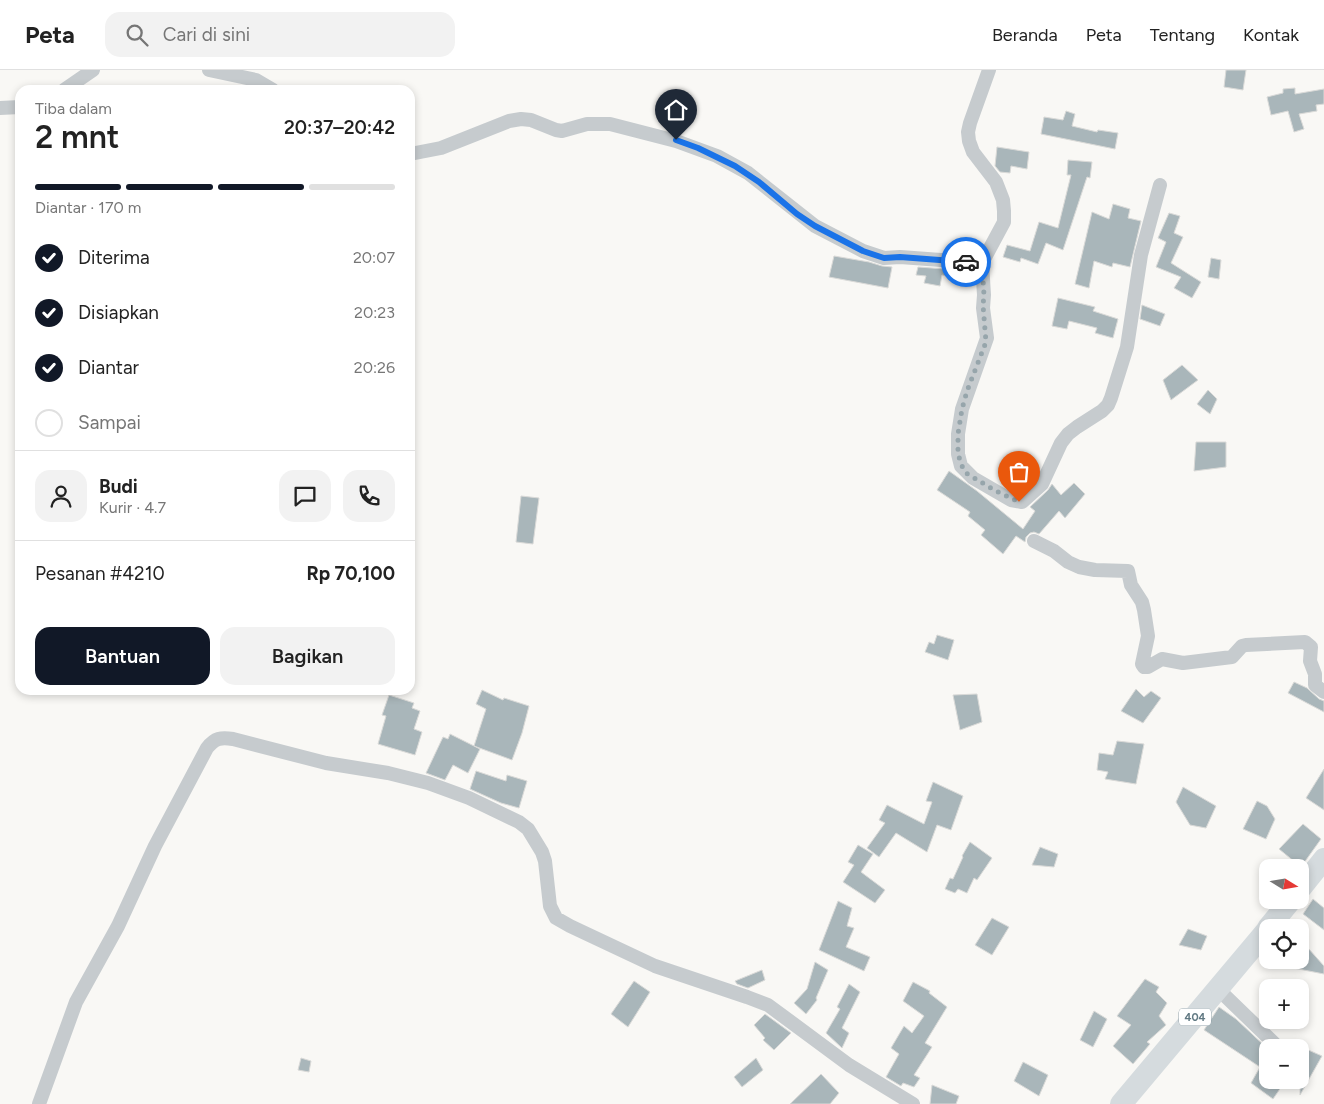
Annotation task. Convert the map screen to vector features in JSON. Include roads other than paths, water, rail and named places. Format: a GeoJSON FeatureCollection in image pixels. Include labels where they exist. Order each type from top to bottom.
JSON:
{"type":"FeatureCollection","features":[{"type":"Feature","properties":{"kind":"main road"},"geometry":{"type":"LineString","coordinates":[[1309,878],[1324,859]]}},
{"type":"Feature","properties":{"kind":"main road","name":"404"},"geometry":{"type":"LineString","coordinates":[[1275,919],[1284,909]]}},
{"type":"Feature","properties":{"kind":"main road","name":"404"},"geometry":{"type":"LineString","coordinates":[[1121,1104],[1259,939]]}},
{"type":"Feature","properties":{"kind":"street"},"geometry":{"type":"LineString","coordinates":[[71,85],[93,70]]}},
{"type":"Feature","properties":{"kind":"street"},"geometry":{"type":"LineString","coordinates":[[209,70],[256,80],[264,85]]}},
{"type":"Feature","properties":{"kind":"street"},"geometry":{"type":"LineString","coordinates":[[989,70],[968,132],[973,152],[996,182],[1003,200],[1004,222],[982,263],[986,342],[962,409],[958,434],[958,454],[962,466],[973,478],[1011,500],[1022,502],[1042,484],[1061,443],[1068,434],[1108,405],[1127,347],[1141,255],[1160,185]]}},
{"type":"Feature","properties":{"kind":"street"},"geometry":{"type":"LineString","coordinates":[[0,108],[15,107]]}},
{"type":"Feature","properties":{"kind":"street"},"geometry":{"type":"LineString","coordinates":[[415,153],[440,148],[509,121],[521,119],[531,120],[562,131],[592,124],[610,124],[676,140],[717,156],[748,173],[797,214],[815,226],[863,251],[884,258],[900,257],[982,263]]}},
{"type":"Feature","properties":{"kind":"street"},"geometry":{"type":"LineString","coordinates":[[1034,541],[1079,567],[1095,570],[1128,570],[1131,585],[1141,600],[1144,610],[1148,636],[1142,659],[1143,666],[1148,667],[1162,659],[1183,663],[1232,657],[1246,644],[1305,642],[1311,647],[1310,661],[1315,674],[1315,685],[1324,692]]}},
{"type":"Feature","properties":{"kind":"street"},"geometry":{"type":"LineString","coordinates":[[40,1104],[76,1002],[118,926],[155,846],[207,748],[212,742],[223,738],[233,738],[326,763],[388,773],[428,784],[468,798],[519,822],[528,829],[542,852],[545,861],[550,906],[552,912],[561,921],[655,966],[768,1005],[849,1065],[913,1104]]}},
{"type":"Feature","properties":{"kind":"street"},"geometry":{"type":"LineString","coordinates":[[1218,989],[1270,1039]]}}]}
